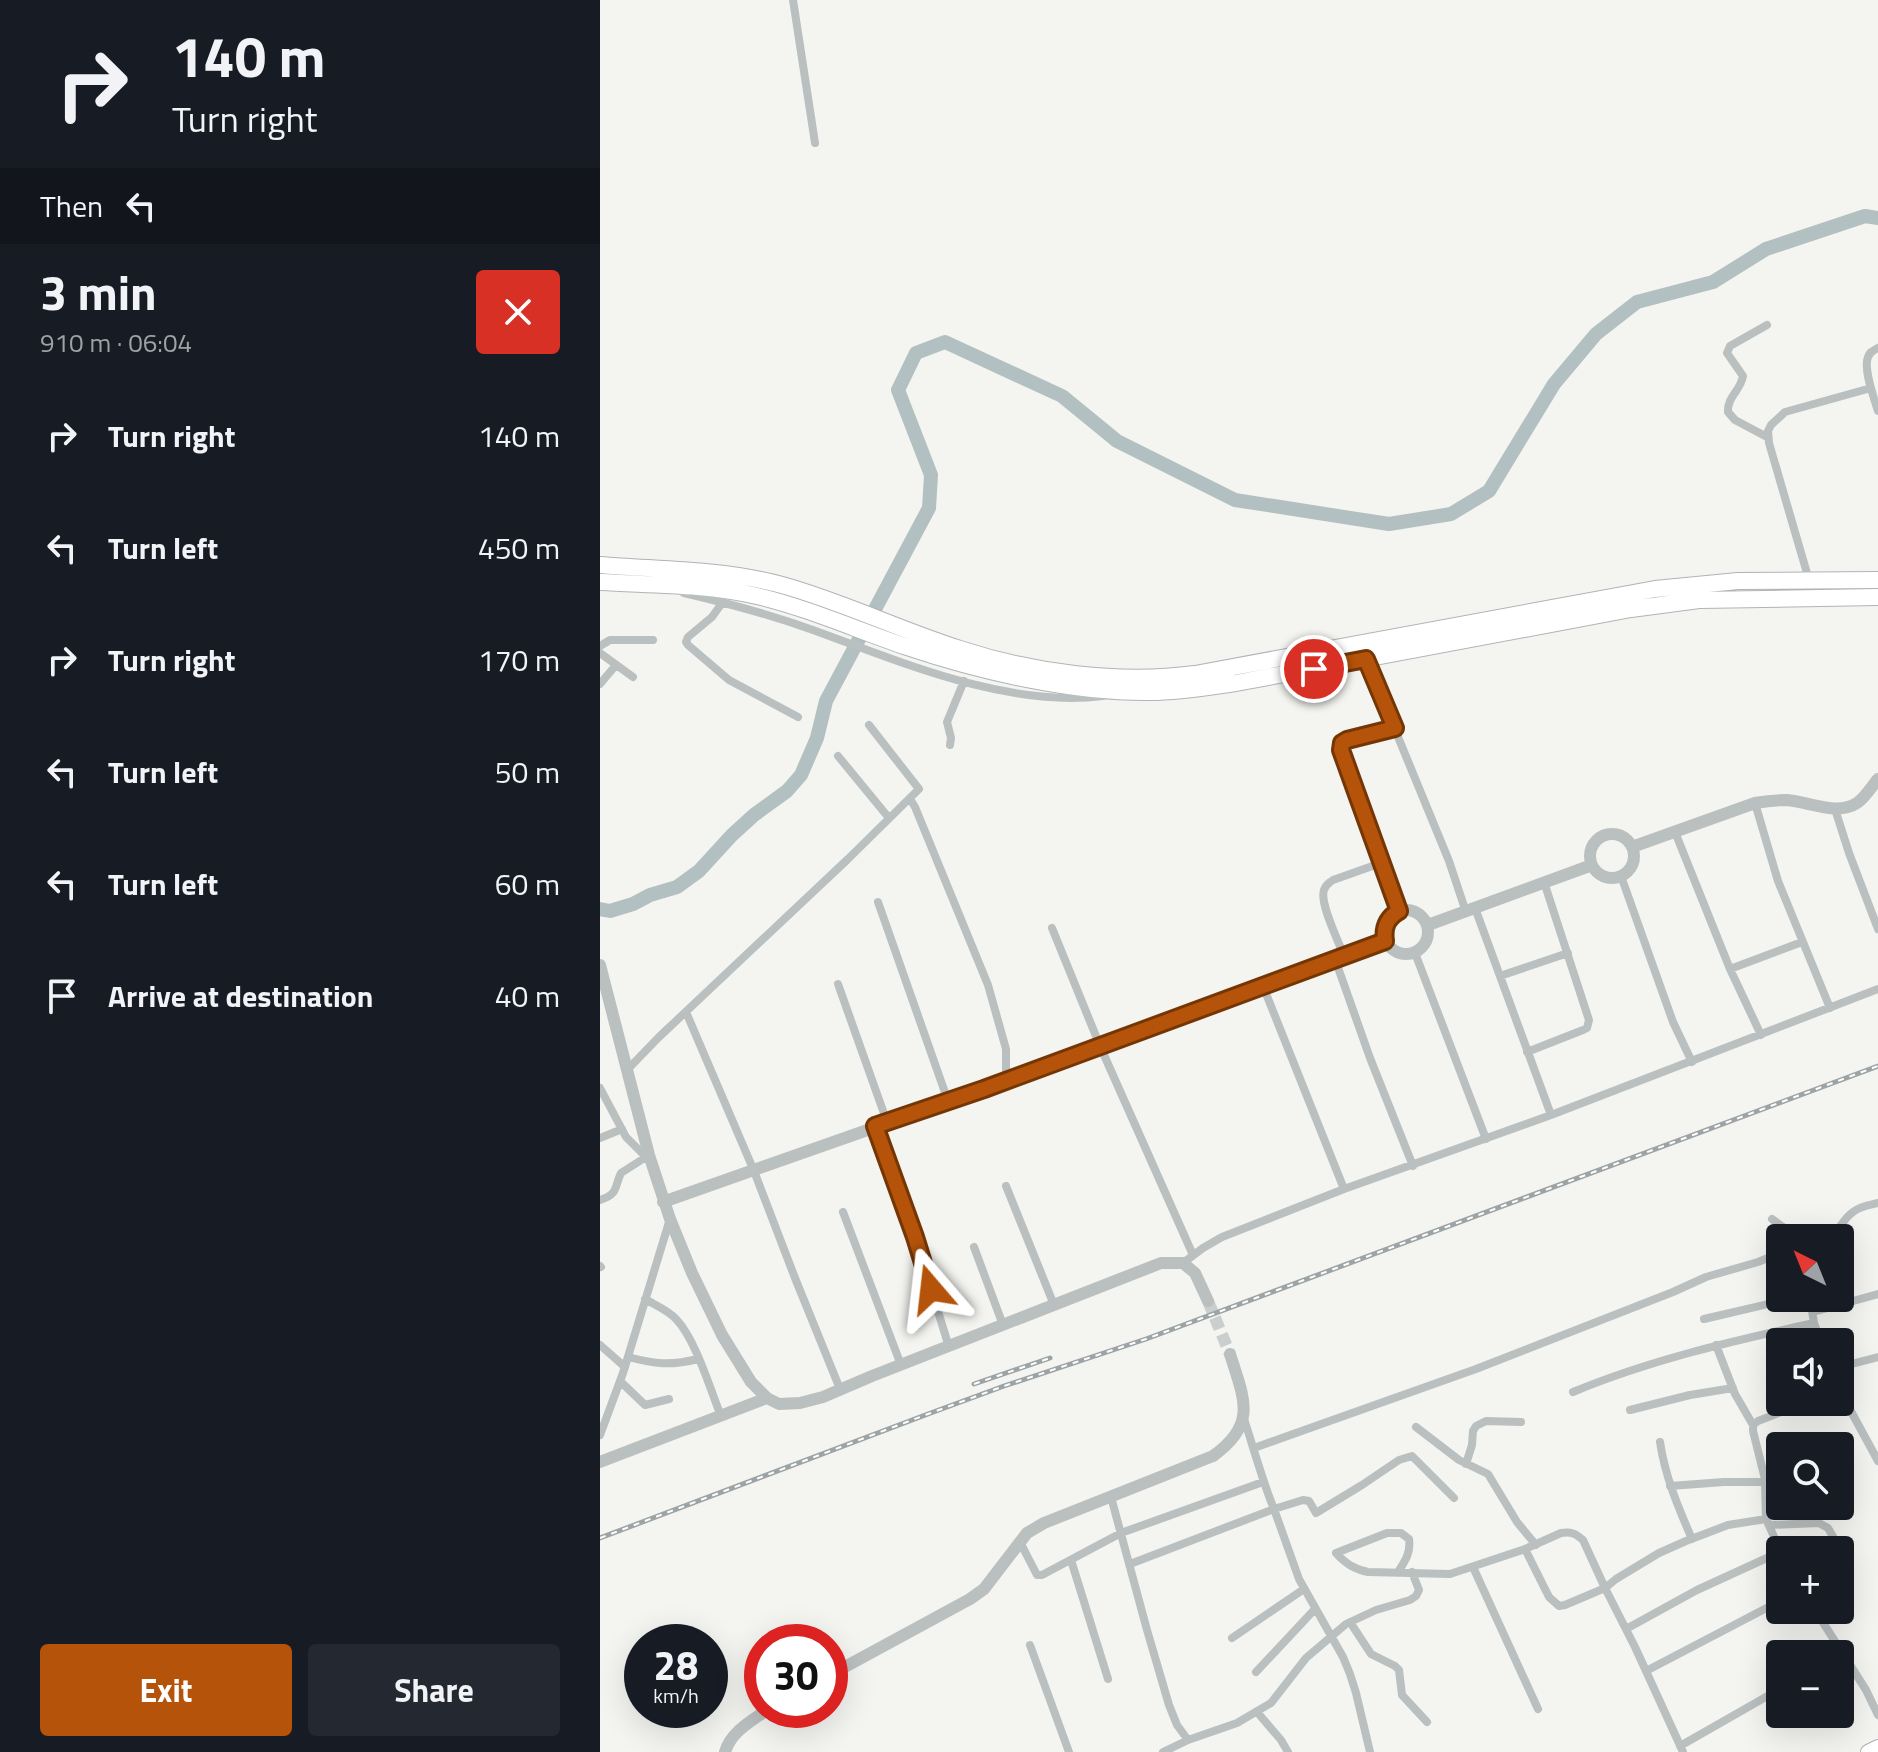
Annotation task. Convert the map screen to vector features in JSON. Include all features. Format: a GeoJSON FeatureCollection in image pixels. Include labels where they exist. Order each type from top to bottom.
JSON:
{"type":"FeatureCollection","features":[{"type":"Feature","properties":{"kind":"highway"},"geometry":{"type":"LineString","coordinates":[[600,565],[754,579],[849,606],[940,643],[1001,660],[1046,669],[1148,679],[1195,674],[1655,589],[1738,581],[1875,577]]}},
{"type":"Feature","properties":{"kind":"highway"},"geometry":{"type":"LineString","coordinates":[[600,582],[753,595],[776,601],[840,632],[885,640],[942,658],[1059,685],[1135,692],[1204,688],[1631,609],[1699,600],[1878,597]]}},
{"type":"Feature","properties":{"kind":"main road"},"geometry":{"type":"LineString","coordinates":[[1868,1752],[1878,1747]]}},
{"type":"Feature","properties":{"kind":"street"},"geometry":{"type":"LineString","coordinates":[[793,0],[815,143]]}},
{"type":"Feature","properties":{"kind":"street"},"geometry":{"type":"LineString","coordinates":[[1767,325],[1730,346],[1727,353],[1743,376],[1729,403],[1728,412],[1735,420],[1767,437]]}},
{"type":"Feature","properties":{"kind":"street"},"geometry":{"type":"LineString","coordinates":[[1878,348],[1869,354],[1867,361],[1878,411]]}},
{"type":"Feature","properties":{"kind":"street"},"geometry":{"type":"LineString","coordinates":[[1809,581],[1767,437],[1771,425],[1785,412],[1871,388]]}},
{"type":"Feature","properties":{"kind":"street"},"geometry":{"type":"LineString","coordinates":[[650,585],[840,632],[872,652],[964,681],[1060,698],[1135,692]]}},
{"type":"Feature","properties":{"kind":"street"},"geometry":{"type":"LineString","coordinates":[[722,603],[686,642],[729,680],[798,717]]}},
{"type":"Feature","properties":{"kind":"street"},"geometry":{"type":"LineString","coordinates":[[600,646],[610,640],[653,640]]}},
{"type":"Feature","properties":{"kind":"street"},"geometry":{"type":"LineString","coordinates":[[600,653],[633,677]]}},
{"type":"Feature","properties":{"kind":"street"},"geometry":{"type":"LineString","coordinates":[[1366,659],[1500,976],[1551,1115]]}},
{"type":"Feature","properties":{"kind":"street"},"geometry":{"type":"LineString","coordinates":[[600,684],[616,665]]}},
{"type":"Feature","properties":{"kind":"street"},"geometry":{"type":"LineString","coordinates":[[950,745],[947,722],[964,681]]}},
{"type":"Feature","properties":{"kind":"street"},"geometry":{"type":"LineString","coordinates":[[627,1070],[919,789],[869,725]]}},
{"type":"Feature","properties":{"kind":"street"},"geometry":{"type":"LineString","coordinates":[[1395,728],[1347,740],[1342,743],[1341,750],[1399,911]]}},
{"type":"Feature","properties":{"kind":"street"},"geometry":{"type":"LineString","coordinates":[[838,756],[889,818]]}},
{"type":"Feature","properties":{"kind":"street"},"geometry":{"type":"LineString","coordinates":[[1632,847],[1755,803],[1789,800],[1835,809],[1858,803],[1878,779]]}},
{"type":"Feature","properties":{"kind":"street"},"geometry":{"type":"LineString","coordinates":[[910,799],[988,985],[1006,1049],[1006,1080]]}},
{"type":"Feature","properties":{"kind":"street"},"geometry":{"type":"LineString","coordinates":[[1755,803],[1778,881],[1830,1008]]}},
{"type":"Feature","properties":{"kind":"street"},"geometry":{"type":"LineString","coordinates":[[1835,809],[1878,929]]}},
{"type":"Feature","properties":{"kind":"street"},"geometry":{"type":"LineString","coordinates":[[1675,832],[1730,969],[1761,1035]]}},
{"type":"Feature","properties":{"kind":"street"},"geometry":{"type":"LineString","coordinates":[[1615,834],[1632,847],[1632,866],[1621,876],[1607,877],[1592,865],[1592,848],[1601,837],[1615,834]]}},
{"type":"Feature","properties":{"kind":"street"},"geometry":{"type":"LineString","coordinates":[[1381,863],[1327,884],[1324,902],[1370,1058],[1413,1166]]}},
{"type":"Feature","properties":{"kind":"street"},"geometry":{"type":"LineString","coordinates":[[1428,925],[1592,865]]}},
{"type":"Feature","properties":{"kind":"street"},"geometry":{"type":"LineString","coordinates":[[1621,876],[1673,1022],[1692,1062]]}},
{"type":"Feature","properties":{"kind":"street"},"geometry":{"type":"LineString","coordinates":[[1527,1052],[1583,1030],[1589,1024],[1544,882]]}},
{"type":"Feature","properties":{"kind":"street"},"geometry":{"type":"LineString","coordinates":[[878,902],[948,1101]]}},
{"type":"Feature","properties":{"kind":"street"},"geometry":{"type":"LineString","coordinates":[[1399,911],[1419,914],[1428,925],[1425,945],[1415,953],[1408,955],[1394,951],[1385,941],[1388,920],[1399,911]]}},
{"type":"Feature","properties":{"kind":"street"},"geometry":{"type":"LineString","coordinates":[[1052,928],[1208,1301]]}},
{"type":"Feature","properties":{"kind":"street"},"geometry":{"type":"LineString","coordinates":[[663,1202],[1385,941]]}},
{"type":"Feature","properties":{"kind":"street"},"geometry":{"type":"LineString","coordinates":[[1730,969],[1802,942]]}},
{"type":"Feature","properties":{"kind":"street"},"geometry":{"type":"LineString","coordinates":[[1415,953],[1486,1139]]}},
{"type":"Feature","properties":{"kind":"street"},"geometry":{"type":"LineString","coordinates":[[1500,976],[1568,953]]}},
{"type":"Feature","properties":{"kind":"street"},"geometry":{"type":"LineString","coordinates":[[600,965],[648,1160],[663,1202],[722,1335],[751,1382],[767,1398],[779,1404],[800,1403],[840,1389],[1138,1271],[1161,1263],[1188,1259],[1222,1237],[1344,1189],[1551,1115],[1878,989]]}},
{"type":"Feature","properties":{"kind":"street"},"geometry":{"type":"LineString","coordinates":[[838,984],[949,1347]]}},
{"type":"Feature","properties":{"kind":"street"},"geometry":{"type":"LineString","coordinates":[[1263,986],[1344,1189]]}},
{"type":"Feature","properties":{"kind":"street"},"geometry":{"type":"LineString","coordinates":[[686,1012],[754,1171],[840,1389]]}},
{"type":"Feature","properties":{"kind":"street"},"geometry":{"type":"LineString","coordinates":[[600,1088],[631,1144],[648,1160]]}},
{"type":"Feature","properties":{"kind":"street"},"geometry":{"type":"LineString","coordinates":[[600,1138],[622,1129]]}},
{"type":"Feature","properties":{"kind":"street"},"geometry":{"type":"LineString","coordinates":[[600,1200],[615,1192],[621,1173],[648,1160]]}},
{"type":"Feature","properties":{"kind":"street"},"geometry":{"type":"LineString","coordinates":[[1006,1186],[1054,1305]]}},
{"type":"Feature","properties":{"kind":"street"},"geometry":{"type":"LineString","coordinates":[[1843,1224],[1858,1208],[1878,1203]]}},
{"type":"Feature","properties":{"kind":"street"},"geometry":{"type":"LineString","coordinates":[[843,1212],[901,1365]]}},
{"type":"Feature","properties":{"kind":"street"},"geometry":{"type":"LineString","coordinates":[[600,1435],[625,1367],[670,1219]]}},
{"type":"Feature","properties":{"kind":"street"},"geometry":{"type":"LineString","coordinates":[[1772,1219],[1779,1224]]}},
{"type":"Feature","properties":{"kind":"street"},"geometry":{"type":"LineString","coordinates":[[974,1247],[1003,1325]]}},
{"type":"Feature","properties":{"kind":"street"},"geometry":{"type":"LineString","coordinates":[[1254,1448],[1476,1369],[1706,1277],[1766,1259]]}},
{"type":"Feature","properties":{"kind":"street"},"geometry":{"type":"LineString","coordinates":[[1854,1301],[1878,1294]]}},
{"type":"Feature","properties":{"kind":"street"},"geometry":{"type":"LineString","coordinates":[[645,1299],[676,1319],[688,1335],[721,1416]]}},
{"type":"Feature","properties":{"kind":"street"},"geometry":{"type":"LineString","coordinates":[[1704,1319],[1766,1305]]}},
{"type":"Feature","properties":{"kind":"street"},"geometry":{"type":"LineString","coordinates":[[1813,1312],[1816,1328]]}},
{"type":"Feature","properties":{"kind":"street"},"geometry":{"type":"LineString","coordinates":[[1573,1392],[1622,1372],[1716,1345],[1814,1323]]}},
{"type":"Feature","properties":{"kind":"street"},"geometry":{"type":"LineString","coordinates":[[600,1345],[625,1367]]}},
{"type":"Feature","properties":{"kind":"street"},"geometry":{"type":"LineString","coordinates":[[1670,1486],[1724,1482],[1766,1484],[1753,1425],[1733,1388],[1716,1345]]}},
{"type":"Feature","properties":{"kind":"street"},"geometry":{"type":"LineString","coordinates":[[1230,1354],[1244,1400],[1244,1419],[1263,1482],[1291,1561],[1343,1657],[1356,1693],[1370,1752]]}},
{"type":"Feature","properties":{"kind":"street"},"geometry":{"type":"LineString","coordinates":[[628,1357],[669,1365],[698,1359]]}},
{"type":"Feature","properties":{"kind":"street"},"geometry":{"type":"LineString","coordinates":[[1854,1363],[1878,1357]]}},
{"type":"Feature","properties":{"kind":"street"},"geometry":{"type":"LineString","coordinates":[[620,1381],[645,1405],[669,1399]]}},
{"type":"Feature","properties":{"kind":"street"},"geometry":{"type":"LineString","coordinates":[[1630,1410],[1733,1388]]}},
{"type":"Feature","properties":{"kind":"street"},"geometry":{"type":"LineString","coordinates":[[600,1462],[767,1398]]}},
{"type":"Feature","properties":{"kind":"street"},"geometry":{"type":"LineString","coordinates":[[1753,1425],[1771,1416]]}},
{"type":"Feature","properties":{"kind":"street"},"geometry":{"type":"LineString","coordinates":[[1854,1416],[1878,1461]]}},
{"type":"Feature","properties":{"kind":"street"},"geometry":{"type":"LineString","coordinates":[[848,1665],[970,1599],[990,1582],[1027,1533],[1044,1523],[1213,1456],[1226,1447],[1244,1419]]}},
{"type":"Feature","properties":{"kind":"street"},"geometry":{"type":"LineString","coordinates":[[1466,1464],[1476,1426],[1486,1421],[1521,1422]]}},
{"type":"Feature","properties":{"kind":"street"},"geometry":{"type":"LineString","coordinates":[[1416,1427],[1459,1460],[1488,1474],[1517,1522],[1536,1545]]}},
{"type":"Feature","properties":{"kind":"street"},"geometry":{"type":"LineString","coordinates":[[1660,1442],[1670,1486],[1692,1539]]}},
{"type":"Feature","properties":{"kind":"street"},"geometry":{"type":"LineString","coordinates":[[1130,1564],[1303,1500],[1309,1501],[1316,1513],[1399,1460],[1412,1456],[1454,1498]]}},
{"type":"Feature","properties":{"kind":"street"},"geometry":{"type":"LineString","coordinates":[[1019,1541],[1037,1575],[1048,1574],[1121,1533],[1263,1482]]}},
{"type":"Feature","properties":{"kind":"street"},"geometry":{"type":"LineString","coordinates":[[1111,1497],[1169,1705],[1177,1725],[1188,1740]]}},
{"type":"Feature","properties":{"kind":"street"},"geometry":{"type":"LineString","coordinates":[[1768,1522],[1774,1536]]}},
{"type":"Feature","properties":{"kind":"street"},"geometry":{"type":"LineString","coordinates":[[1525,1549],[1549,1597],[1559,1606],[1605,1588],[1659,1553],[1728,1525],[1819,1523],[1828,1528],[1833,1536]]}},
{"type":"Feature","properties":{"kind":"street"},"geometry":{"type":"LineString","coordinates":[[1398,1572],[1410,1547],[1409,1539],[1401,1533],[1387,1533],[1336,1553],[1346,1564],[1368,1572],[1450,1574],[1536,1545],[1561,1533],[1577,1534],[1583,1540],[1681,1749],[1766,1697]]}},
{"type":"Feature","properties":{"kind":"street"},"geometry":{"type":"LineString","coordinates":[[1626,1629],[1697,1590],[1766,1558]]}},
{"type":"Feature","properties":{"kind":"street"},"geometry":{"type":"LineString","coordinates":[[1071,1560],[1108,1679]]}},
{"type":"Feature","properties":{"kind":"street"},"geometry":{"type":"LineString","coordinates":[[1473,1567],[1538,1709]]}},
{"type":"Feature","properties":{"kind":"street"},"geometry":{"type":"LineString","coordinates":[[1163,1752],[1237,1723],[1271,1703],[1297,1667],[1350,1622],[1416,1596],[1419,1590],[1412,1572]]}},
{"type":"Feature","properties":{"kind":"street"},"geometry":{"type":"LineString","coordinates":[[1232,1638],[1304,1589]]}},
{"type":"Feature","properties":{"kind":"street"},"geometry":{"type":"LineString","coordinates":[[1646,1671],[1766,1608]]}},
{"type":"Feature","properties":{"kind":"street"},"geometry":{"type":"LineString","coordinates":[[1256,1672],[1315,1609]]}},
{"type":"Feature","properties":{"kind":"street"},"geometry":{"type":"LineString","coordinates":[[1350,1622],[1371,1654],[1399,1670],[1402,1695],[1427,1722]]}},
{"type":"Feature","properties":{"kind":"street"},"geometry":{"type":"LineString","coordinates":[[1030,1645],[1069,1752]]}},
{"type":"Feature","properties":{"kind":"street"},"geometry":{"type":"LineString","coordinates":[[1854,1674],[1878,1715]]}},
{"type":"Feature","properties":{"kind":"street"},"geometry":{"type":"LineString","coordinates":[[1257,1712],[1288,1752]]}},
{"type":"Feature","properties":{"kind":"street"},"geometry":{"type":"LineString","coordinates":[[725,1752],[736,1733],[744,1727]]}},
{"type":"Feature","properties":{"kind":"waterway"},"geometry":{"type":"LineString","coordinates":[[600,909],[610,911],[677,887],[699,871],[732,835],[787,791],[801,775],[817,738],[826,701],[929,508],[931,475],[898,390],[916,353],[945,342],[1062,396],[1117,441],[1235,500],[1389,524],[1451,514],[1489,491],[1554,384],[1596,334],[1637,302],[1713,282],[1766,249],[1865,216],[1878,218]]}},
{"type":"Feature","properties":{"kind":"tunnel"},"geometry":{"type":"LineString","coordinates":[[1208,1301],[1230,1354]]}},
{"type":"Feature","properties":{"kind":"railway"},"geometry":{"type":"LineString","coordinates":[[600,1538],[928,1414],[1146,1339],[1878,1066]]}},
{"type":"Feature","properties":{"kind":"railway"},"geometry":{"type":"LineString","coordinates":[[974,1384],[1050,1358]]}},
{"type":"Feature","properties":{"kind":"route"},"geometry":{"type":"LineString","coordinates":[[931,1289],[875,1126],[1385,941],[1388,920],[1399,911],[1341,750],[1342,743],[1347,740],[1395,728],[1366,659],[1314,669]]}}]}
